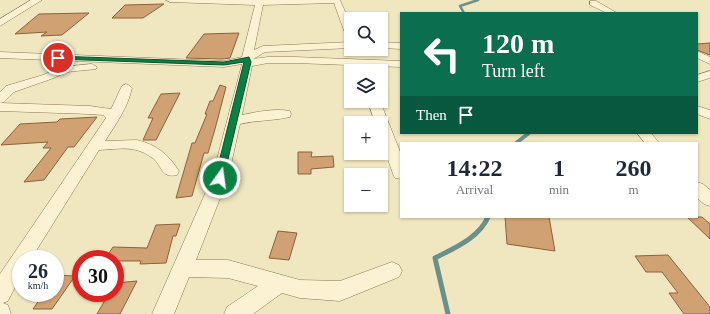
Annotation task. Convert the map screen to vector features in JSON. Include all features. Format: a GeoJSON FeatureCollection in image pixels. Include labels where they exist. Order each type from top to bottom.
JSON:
{"type":"FeatureCollection","features":[{"type":"Feature","properties":{"kind":"street"},"geometry":{"type":"LineString","coordinates":[[170,0],[336,0],[344,19]]}},
{"type":"Feature","properties":{"kind":"street"},"geometry":{"type":"LineString","coordinates":[[0,23],[32,1]]}},
{"type":"Feature","properties":{"kind":"street"},"geometry":{"type":"LineString","coordinates":[[163,314],[220,178],[260,1]]}},
{"type":"Feature","properties":{"kind":"street"},"geometry":{"type":"LineString","coordinates":[[593,3],[611,12]]}},
{"type":"Feature","properties":{"kind":"street"},"geometry":{"type":"LineString","coordinates":[[0,55],[224,64],[247,60],[263,49],[344,45]]}},
{"type":"Feature","properties":{"kind":"street"},"geometry":{"type":"LineString","coordinates":[[388,46],[400,46]]}},
{"type":"Feature","properties":{"kind":"street"},"geometry":{"type":"LineString","coordinates":[[698,54],[710,60]]}},
{"type":"Feature","properties":{"kind":"street"},"geometry":{"type":"LineString","coordinates":[[247,60],[256,64],[268,60],[400,64]]}},
{"type":"Feature","properties":{"kind":"street"},"geometry":{"type":"LineString","coordinates":[[0,99],[10,89],[47,77],[64,69],[118,66],[144,61]]}},
{"type":"Feature","properties":{"kind":"street"},"geometry":{"type":"LineString","coordinates":[[698,79],[710,74]]}},
{"type":"Feature","properties":{"kind":"street"},"geometry":{"type":"LineString","coordinates":[[0,294],[10,273],[113,118],[124,97],[126,88]]}},
{"type":"Feature","properties":{"kind":"street"},"geometry":{"type":"LineString","coordinates":[[0,107],[90,110],[107,112],[113,118]]}},
{"type":"Feature","properties":{"kind":"street"},"geometry":{"type":"LineString","coordinates":[[377,108],[400,171]]}},
{"type":"Feature","properties":{"kind":"street"},"geometry":{"type":"LineString","coordinates":[[698,110],[710,115]]}},
{"type":"Feature","properties":{"kind":"street"},"geometry":{"type":"LineString","coordinates":[[234,121],[258,116],[285,114]]}},
{"type":"Feature","properties":{"kind":"street"},"geometry":{"type":"LineString","coordinates":[[645,134],[651,142]]}},
{"type":"Feature","properties":{"kind":"street"},"geometry":{"type":"LineString","coordinates":[[94,146],[137,144],[158,154],[171,171]]}},
{"type":"Feature","properties":{"kind":"street"},"geometry":{"type":"LineString","coordinates":[[698,189],[710,200]]}},
{"type":"Feature","properties":{"kind":"street"},"geometry":{"type":"LineString","coordinates":[[183,268],[228,269],[300,289],[340,291],[392,271]]}},
{"type":"Feature","properties":{"kind":"street"},"geometry":{"type":"LineString","coordinates":[[235,314],[279,284]]}},
{"type":"Feature","properties":{"kind":"building"},"geometry":{"type":"Polygon","coordinates":[[[164,4],[143,18],[112,18],[125,5],[164,4]]]}},
{"type":"Feature","properties":{"kind":"building"},"geometry":{"type":"Polygon","coordinates":[[[89,13],[62,35],[41,36],[47,32],[15,34],[39,14],[89,13]]]}},
{"type":"Feature","properties":{"kind":"building"},"geometry":{"type":"Polygon","coordinates":[[[239,33],[230,58],[186,58],[204,34],[239,33]]]}},
{"type":"Feature","properties":{"kind":"building"},"geometry":{"type":"Polygon","coordinates":[[[710,43],[710,55],[698,50],[698,44],[710,43]]]}},
{"type":"Feature","properties":{"kind":"building"},"geometry":{"type":"Polygon","coordinates":[[[220,85],[226,87],[208,153],[204,153],[192,196],[176,198],[192,143],[195,143],[207,114],[205,114],[210,101],[213,101],[220,85]]]}},
{"type":"Feature","properties":{"kind":"building"},"geometry":{"type":"Polygon","coordinates":[[[180,93],[156,140],[143,140],[153,118],[148,118],[161,94],[180,93]]]}},
{"type":"Feature","properties":{"kind":"building"},"geometry":{"type":"Polygon","coordinates":[[[97,117],[74,147],[68,147],[44,180],[24,182],[51,148],[43,148],[48,142],[1,145],[20,124],[57,122],[60,119],[97,117]]]}},
{"type":"Feature","properties":{"kind":"building"},"geometry":{"type":"Polygon","coordinates":[[[298,152],[312,152],[311,157],[333,156],[334,167],[311,169],[311,174],[298,174],[298,152]]]}},
{"type":"Feature","properties":{"kind":"building"},"geometry":{"type":"Polygon","coordinates":[[[702,217],[710,224],[710,239],[688,218],[702,217]]]}},
{"type":"Feature","properties":{"kind":"building"},"geometry":{"type":"Polygon","coordinates":[[[505,218],[549,218],[555,251],[507,244],[505,218]]]}},
{"type":"Feature","properties":{"kind":"building"},"geometry":{"type":"Polygon","coordinates":[[[180,224],[176,236],[173,236],[166,263],[140,264],[141,261],[124,261],[124,250],[111,250],[113,247],[147,248],[156,225],[180,224]]]}},
{"type":"Feature","properties":{"kind":"building"},"geometry":{"type":"Polygon","coordinates":[[[278,231],[297,233],[289,260],[269,258],[278,231]]]}},
{"type":"Feature","properties":{"kind":"building"},"geometry":{"type":"Polygon","coordinates":[[[668,255],[710,307],[710,314],[684,314],[669,293],[678,293],[662,272],[646,272],[635,256],[668,255]]]}},
{"type":"Feature","properties":{"kind":"building"},"geometry":{"type":"Polygon","coordinates":[[[64,275],[72,276],[72,280],[64,292],[64,275]]]}},
{"type":"Feature","properties":{"kind":"building"},"geometry":{"type":"Polygon","coordinates":[[[137,281],[120,314],[97,314],[104,302],[124,302],[124,282],[137,281]]]}},
{"type":"Feature","properties":{"kind":"building"},"geometry":{"type":"Polygon","coordinates":[[[38,302],[57,302],[52,309],[33,309],[38,302]]]}},
{"type":"Feature","properties":{"kind":"waterway"},"geometry":{"type":"LineString","coordinates":[[463,12],[460,6],[478,0]]}},
{"type":"Feature","properties":{"kind":"waterway"},"geometry":{"type":"LineString","coordinates":[[517,142],[528,134]]}},
{"type":"Feature","properties":{"kind":"waterway"},"geometry":{"type":"LineString","coordinates":[[448,314],[435,258],[472,237],[479,231],[487,218]]}},
{"type":"Feature","properties":{"kind":"route"},"geometry":{"type":"LineString","coordinates":[[58,58],[224,64],[247,59],[248,62],[220,178]]}}]}
